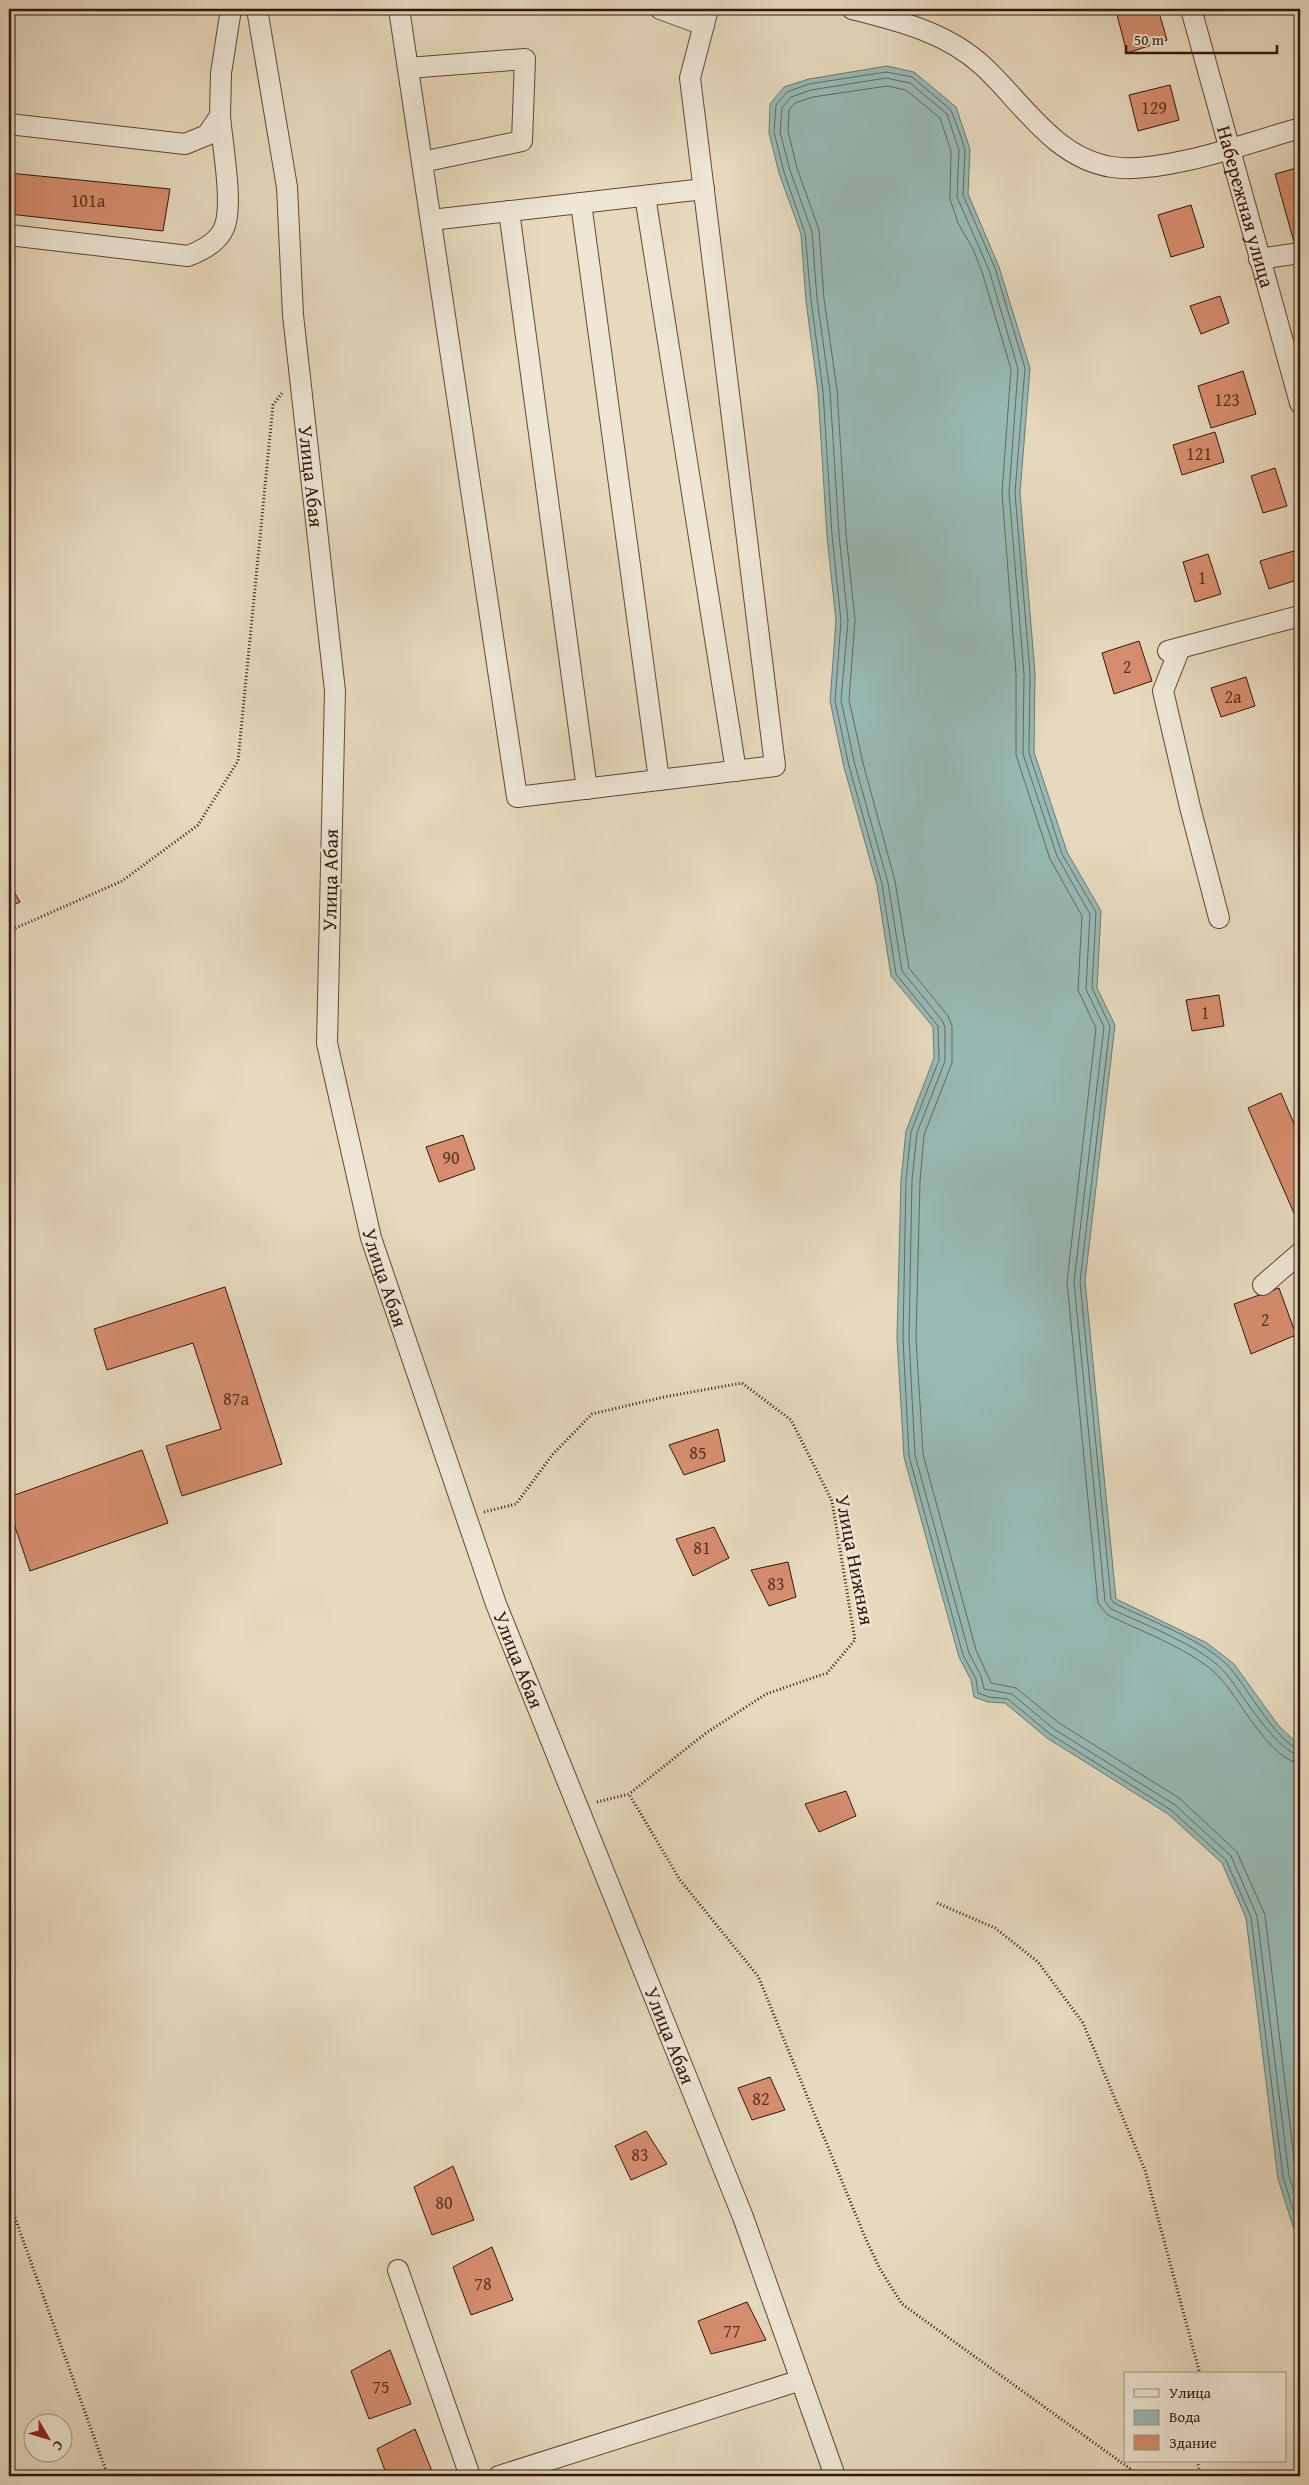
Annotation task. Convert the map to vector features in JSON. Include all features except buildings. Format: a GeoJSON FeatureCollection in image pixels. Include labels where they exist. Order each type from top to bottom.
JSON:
{"type":"FeatureCollection","features":[{"type":"Feature","properties":{"kind":"street"},"geometry":{"type":"LineString","coordinates":[[9,235],[188,256],[206,248],[223,230],[228,215],[220,116],[221,73],[231,9]]}},
{"type":"Feature","properties":{"kind":"street","name":"Улица Абая"},"geometry":{"type":"LineString","coordinates":[[257,9],[287,187],[293,315],[334,691],[327,1043],[372,1238],[496,1604],[743,2217],[835,2476]]}},
{"type":"Feature","properties":{"kind":"street"},"geometry":{"type":"LineString","coordinates":[[399,9],[517,797],[775,766],[690,78],[706,17],[660,9]]}},
{"type":"Feature","properties":{"kind":"street"},"geometry":{"type":"LineString","coordinates":[[852,9],[916,25],[950,42],[982,65],[1053,139],[1084,158],[1111,167],[1146,168],[1193,158],[1300,128]]}},
{"type":"Feature","properties":{"kind":"street","name":"Набережная улица"},"geometry":{"type":"LineString","coordinates":[[1191,9],[1300,403]]}},
{"type":"Feature","properties":{"kind":"street"},"geometry":{"type":"LineString","coordinates":[[408,68],[525,59],[522,141],[422,162]]}},
{"type":"Feature","properties":{"kind":"street"},"geometry":{"type":"LineString","coordinates":[[9,124],[185,144],[208,135],[220,116]]}},
{"type":"Feature","properties":{"kind":"street"},"geometry":{"type":"LineString","coordinates":[[430,220],[704,189]]}},
{"type":"Feature","properties":{"kind":"street"},"geometry":{"type":"LineString","coordinates":[[645,196],[736,771]]}},
{"type":"Feature","properties":{"kind":"street"},"geometry":{"type":"LineString","coordinates":[[581,203],[659,780]]}},
{"type":"Feature","properties":{"kind":"street"},"geometry":{"type":"LineString","coordinates":[[509,211],[587,789]]}},
{"type":"Feature","properties":{"kind":"street"},"geometry":{"type":"LineString","coordinates":[[1259,259],[1300,254]]}},
{"type":"Feature","properties":{"kind":"street"},"geometry":{"type":"LineString","coordinates":[[1219,918],[1190,807],[1163,691],[1174,650],[1300,616]]}},
{"type":"Feature","properties":{"kind":"street"},"geometry":{"type":"LineString","coordinates":[[1263,1285],[1300,1253]]}},
{"type":"Feature","properties":{"kind":"street"},"geometry":{"type":"LineString","coordinates":[[398,2270],[470,2476]]}},
{"type":"Feature","properties":{"kind":"street"},"geometry":{"type":"LineString","coordinates":[[499,2476],[801,2380]]}},
{"type":"Feature","properties":{"kind":"path"},"geometry":{"type":"LineString","coordinates":[[9,931],[122,881],[198,825],[238,761],[273,405],[299,374]]}},
{"type":"Feature","properties":{"kind":"path","name":"Улица Нижняя"},"geometry":{"type":"LineString","coordinates":[[467,1517],[516,1504],[553,1454],[592,1414],[664,1397],[742,1383],[791,1420],[832,1501],[855,1640],[827,1673],[766,1694],[706,1733],[630,1794]]}},
{"type":"Feature","properties":{"kind":"path"},"geometry":{"type":"LineString","coordinates":[[578,1806],[630,1794],[680,1880],[758,1976],[864,2236],[880,2269],[902,2304],[1140,2476]]}},
{"type":"Feature","properties":{"kind":"path"},"geometry":{"type":"LineString","coordinates":[[937,1903],[995,1928],[1038,1962],[1083,2023],[1145,2170],[1199,2372]]}},
{"type":"Feature","properties":{"kind":"path"},"geometry":{"type":"LineString","coordinates":[[9,2201],[108,2476]]}},
{"type":"Feature","properties":{"kind":"path"},"geometry":{"type":"LineString","coordinates":[[1197,2462],[1201,2476]]}},
{"type":"Feature","properties":{"kind":"water"},"geometry":{"type":"Polygon","coordinates":[[[887,66],[914,72],[956,107],[970,149],[968,194],[999,267],[1030,368],[1020,493],[1035,673],[1034,752],[1067,852],[1101,911],[1097,988],[1115,1025],[1085,1281],[1116,1599],[1207,1643],[1234,1664],[1278,1725],[1300,1746],[1300,2248],[1278,2179],[1246,1918],[1222,1863],[1168,1814],[1047,1738],[1005,1703],[988,1702],[974,1697],[971,1680],[959,1657],[904,1457],[897,1338],[901,1180],[906,1131],[934,1058],[933,1027],[891,976],[877,885],[844,767],[830,701],[836,621],[827,536],[818,392],[806,301],[801,234],[779,173],[769,133],[770,104],[784,87],[809,79],[887,66]]]}}]}
